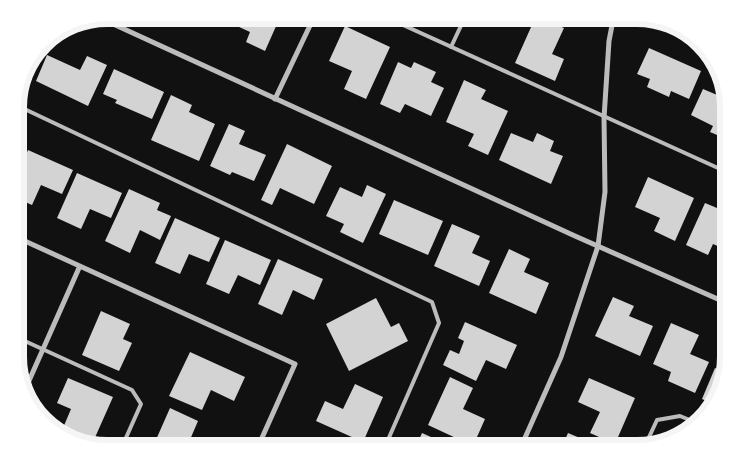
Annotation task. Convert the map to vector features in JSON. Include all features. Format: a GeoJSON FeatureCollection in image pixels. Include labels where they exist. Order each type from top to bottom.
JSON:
{"type":"FeatureCollection","features":[{"type":"Feature","properties":{"kind":"street"},"geometry":{"type":"LineString","coordinates":[[113,24],[720,300]]}},
{"type":"Feature","properties":{"kind":"street"},"geometry":{"type":"LineString","coordinates":[[275,99],[311,24]]}},
{"type":"Feature","properties":{"kind":"street"},"geometry":{"type":"LineString","coordinates":[[524,440],[560,357],[598,246],[604,192],[604,118],[608,41],[612,24]]}},
{"type":"Feature","properties":{"kind":"street"},"geometry":{"type":"LineString","coordinates":[[24,241],[79,268],[295,364],[261,440]]}},
{"type":"Feature","properties":{"kind":"street"},"geometry":{"type":"LineString","coordinates":[[28,383],[79,268]]}},
{"type":"Feature","properties":{"kind":"lane"},"geometry":{"type":"LineString","coordinates":[[401,24],[720,170]]}},
{"type":"Feature","properties":{"kind":"lane"},"geometry":{"type":"LineString","coordinates":[[451,47],[462,24]]}},
{"type":"Feature","properties":{"kind":"lane"},"geometry":{"type":"LineString","coordinates":[[24,109],[432,302],[439,323],[388,440]]}},
{"type":"Feature","properties":{"kind":"lane"},"geometry":{"type":"LineString","coordinates":[[24,341],[132,390],[141,404],[125,440]]}},
{"type":"Feature","properties":{"kind":"lane"},"geometry":{"type":"LineString","coordinates":[[648,439],[657,420],[680,416],[691,420]]}},
{"type":"Feature","properties":{"kind":"building"},"geometry":{"type":"Polygon","coordinates":[[[233,24],[277,24],[265,51],[246,42],[250,32],[233,24]]]}},
{"type":"Feature","properties":{"kind":"building"},"geometry":{"type":"Polygon","coordinates":[[[532,24],[555,24],[564,28],[552,54],[564,59],[555,81],[515,63],[532,24]]]}},
{"type":"Feature","properties":{"kind":"building"},"geometry":{"type":"Polygon","coordinates":[[[345,26],[390,47],[366,99],[344,89],[352,71],[329,61],[345,26]]]}},
{"type":"Feature","properties":{"kind":"building"},"geometry":{"type":"Polygon","coordinates":[[[649,48],[701,71],[689,99],[671,91],[669,97],[647,87],[650,79],[637,74],[649,48]]]}},
{"type":"Feature","properties":{"kind":"building"},"geometry":{"type":"Polygon","coordinates":[[[47,55],[80,70],[87,56],[107,65],[88,106],[36,81],[47,55]]]}},
{"type":"Feature","properties":{"kind":"building"},"geometry":{"type":"Polygon","coordinates":[[[398,62],[411,68],[414,62],[436,72],[431,82],[444,88],[431,116],[405,104],[400,113],[380,104],[398,62]]]}},
{"type":"Feature","properties":{"kind":"building"},"geometry":{"type":"Polygon","coordinates":[[[114,69],[164,92],[152,119],[115,103],[117,100],[103,94],[114,69]]]}},
{"type":"Feature","properties":{"kind":"building"},"geometry":{"type":"Polygon","coordinates":[[[464,80],[486,90],[481,99],[508,111],[488,155],[468,146],[474,134],[446,122],[464,80]]]}},
{"type":"Feature","properties":{"kind":"building"},"geometry":{"type":"Polygon","coordinates":[[[703,89],[719,96],[720,136],[710,132],[713,126],[691,115],[703,89]]]}},
{"type":"Feature","properties":{"kind":"building"},"geometry":{"type":"Polygon","coordinates":[[[171,95],[192,105],[189,112],[215,124],[199,161],[151,140],[171,95]]]}},
{"type":"Feature","properties":{"kind":"building"},"geometry":{"type":"Polygon","coordinates":[[[229,124],[245,131],[239,144],[266,155],[254,181],[232,172],[230,175],[210,166],[229,124]]]}},
{"type":"Feature","properties":{"kind":"building"},"geometry":{"type":"Polygon","coordinates":[[[511,133],[533,142],[537,133],[554,141],[550,151],[563,156],[551,184],[499,160],[511,133]]]}},
{"type":"Feature","properties":{"kind":"building"},"geometry":{"type":"Polygon","coordinates":[[[287,144],[332,166],[314,204],[280,188],[272,205],[261,200],[287,144]]]}},
{"type":"Feature","properties":{"kind":"building"},"geometry":{"type":"Polygon","coordinates":[[[28,150],[73,170],[62,194],[41,185],[32,205],[24,202],[24,159],[28,150]]]}},
{"type":"Feature","properties":{"kind":"building"},"geometry":{"type":"Polygon","coordinates":[[[77,173],[122,193],[111,218],[90,209],[81,229],[57,218],[77,173]]]}},
{"type":"Feature","properties":{"kind":"building"},"geometry":{"type":"Polygon","coordinates":[[[648,177],[694,198],[675,241],[654,231],[660,218],[635,207],[648,177]]]}},
{"type":"Feature","properties":{"kind":"building"},"geometry":{"type":"Polygon","coordinates":[[[367,185],[386,194],[363,243],[340,232],[344,224],[326,216],[340,187],[362,197],[367,185]]]}},
{"type":"Feature","properties":{"kind":"building"},"geometry":{"type":"Polygon","coordinates":[[[129,189],[160,203],[157,210],[171,216],[160,240],[140,230],[130,253],[105,241],[129,189]]]}},
{"type":"Feature","properties":{"kind":"building"},"geometry":{"type":"Polygon","coordinates":[[[394,200],[443,221],[428,255],[379,234],[394,200]]]}},
{"type":"Feature","properties":{"kind":"building"},"geometry":{"type":"Polygon","coordinates":[[[705,203],[720,209],[720,247],[713,244],[708,255],[686,245],[705,203]]]}},
{"type":"Feature","properties":{"kind":"building"},"geometry":{"type":"Polygon","coordinates":[[[175,218],[220,238],[209,262],[189,254],[180,274],[155,263],[175,218]]]}},
{"type":"Feature","properties":{"kind":"building"},"geometry":{"type":"Polygon","coordinates":[[[452,224],[480,236],[472,253],[490,261],[479,286],[434,266],[452,224]]]}},
{"type":"Feature","properties":{"kind":"building"},"geometry":{"type":"Polygon","coordinates":[[[225,240],[271,260],[260,285],[238,275],[229,294],[206,284],[225,240]]]}},
{"type":"Feature","properties":{"kind":"building"},"geometry":{"type":"Polygon","coordinates":[[[509,249],[530,259],[524,272],[549,283],[536,314],[489,293],[509,249]]]}},
{"type":"Feature","properties":{"kind":"building"},"geometry":{"type":"Polygon","coordinates":[[[278,259],[323,279],[314,300],[293,290],[282,315],[258,304],[278,259]]]}},
{"type":"Feature","properties":{"kind":"building"},"geometry":{"type":"Polygon","coordinates":[[[613,297],[634,306],[629,316],[653,326],[640,356],[595,336],[613,297]]]}},
{"type":"Feature","properties":{"kind":"building"},"geometry":{"type":"Polygon","coordinates":[[[376,298],[391,327],[399,323],[408,341],[349,371],[326,324],[376,298]]]}},
{"type":"Feature","properties":{"kind":"building"},"geometry":{"type":"Polygon","coordinates":[[[101,311],[130,324],[123,339],[132,343],[119,371],[82,355],[101,311]]]}},
{"type":"Feature","properties":{"kind":"building"},"geometry":{"type":"Polygon","coordinates":[[[465,322],[517,345],[506,369],[486,360],[476,381],[443,365],[450,350],[459,354],[464,341],[458,338],[465,322]]]}},
{"type":"Feature","properties":{"kind":"building"},"geometry":{"type":"Polygon","coordinates":[[[671,323],[699,335],[690,354],[709,362],[695,393],[668,381],[671,372],[653,364],[671,323]]]}},
{"type":"Feature","properties":{"kind":"building"},"geometry":{"type":"Polygon","coordinates":[[[190,352],[245,377],[234,401],[211,390],[202,410],[169,396],[190,352]]]}},
{"type":"Feature","properties":{"kind":"building"},"geometry":{"type":"Polygon","coordinates":[[[715,368],[719,370],[712,394],[707,401],[702,399],[715,368]]]}},
{"type":"Feature","properties":{"kind":"building"},"geometry":{"type":"Polygon","coordinates":[[[450,377],[473,388],[463,409],[485,419],[476,440],[460,440],[428,425],[450,377]]]}},
{"type":"Feature","properties":{"kind":"building"},"geometry":{"type":"Polygon","coordinates":[[[68,378],[113,397],[94,439],[77,435],[63,427],[71,409],[57,403],[68,378]]]}},
{"type":"Feature","properties":{"kind":"building"},"geometry":{"type":"Polygon","coordinates":[[[589,378],[635,398],[617,440],[606,440],[590,433],[600,412],[578,402],[589,378]]]}},
{"type":"Feature","properties":{"kind":"building"},"geometry":{"type":"Polygon","coordinates":[[[355,384],[383,397],[364,440],[359,440],[316,421],[325,401],[343,409],[355,384]]]}},
{"type":"Feature","properties":{"kind":"building"},"geometry":{"type":"Polygon","coordinates":[[[170,408],[198,421],[190,440],[156,440],[170,408]]]}},
{"type":"Feature","properties":{"kind":"building"},"geometry":{"type":"Polygon","coordinates":[[[422,433],[438,440],[419,440],[422,433]]]}},
{"type":"Feature","properties":{"kind":"building"},"geometry":{"type":"Polygon","coordinates":[[[568,433],[585,440],[565,440],[568,433]]]}}]}
